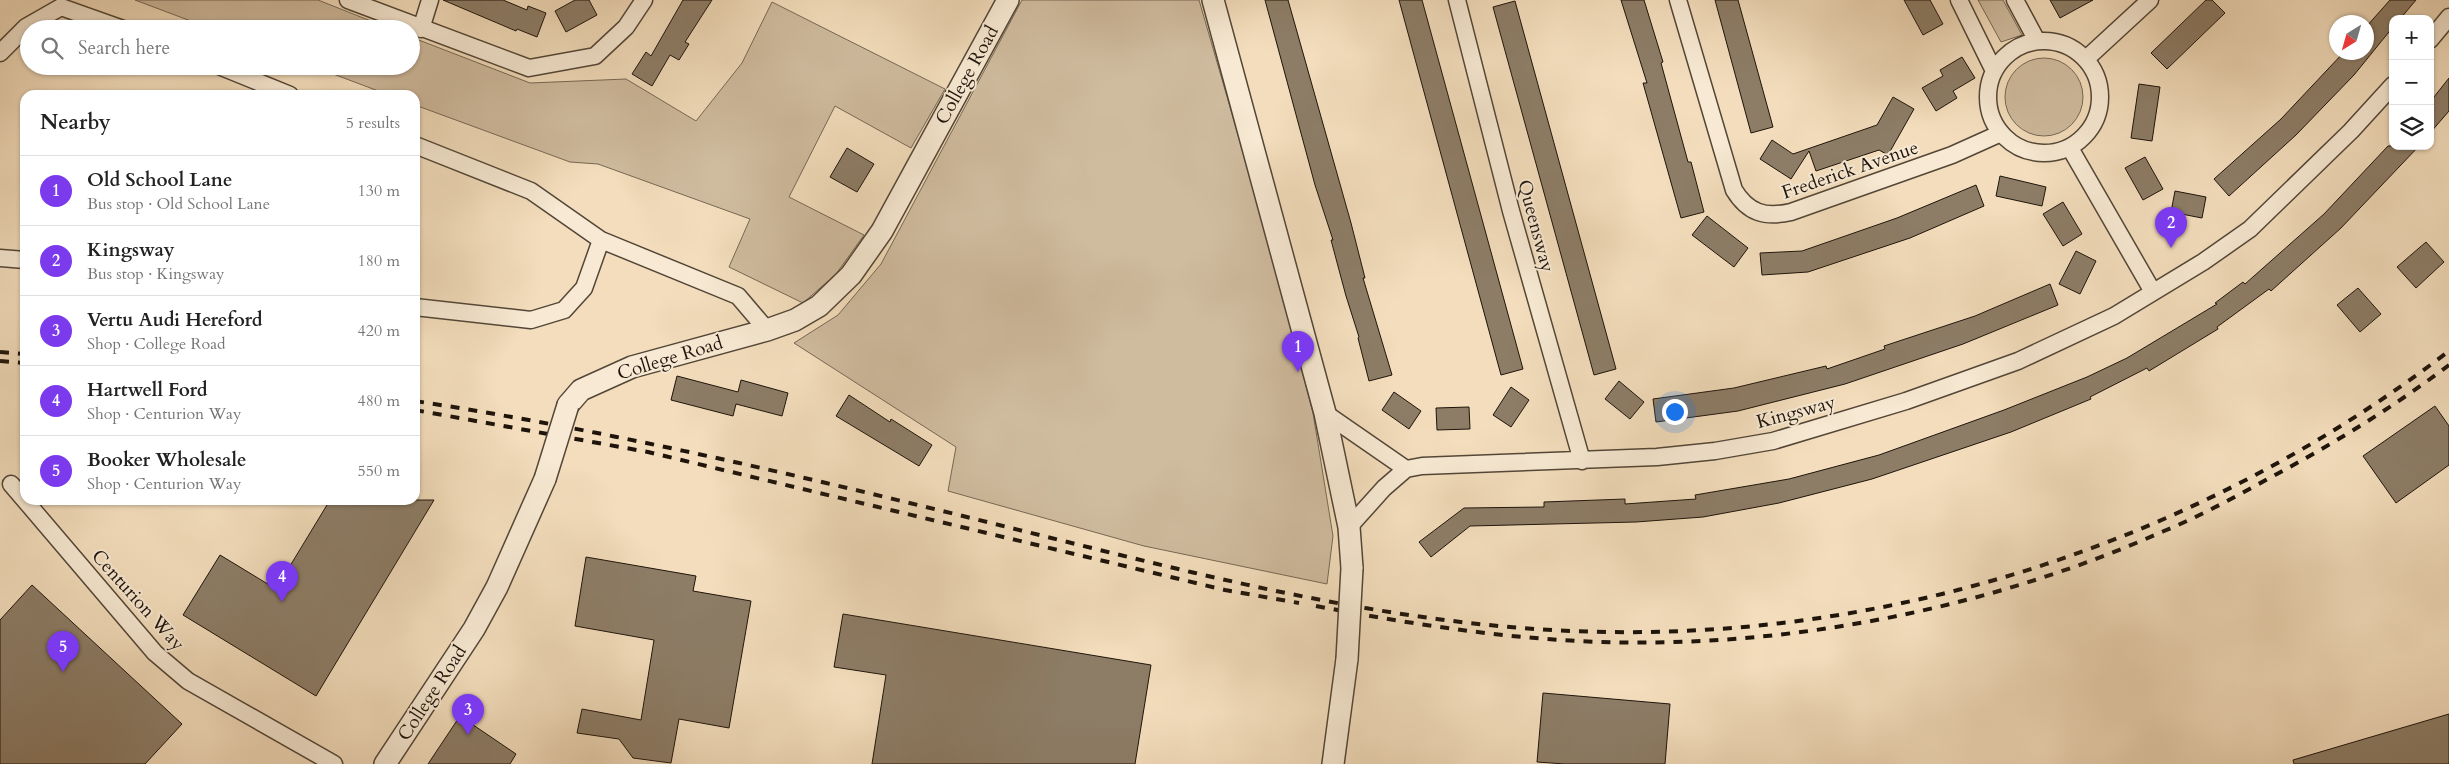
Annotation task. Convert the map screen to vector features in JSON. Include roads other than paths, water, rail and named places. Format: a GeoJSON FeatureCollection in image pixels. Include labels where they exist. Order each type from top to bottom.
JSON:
{"type":"FeatureCollection","features":[{"type":"Feature","properties":{"kind":"street"},"geometry":{"type":"LineString","coordinates":[[348,0],[398,20]]}},
{"type":"Feature","properties":{"kind":"street"},"geometry":{"type":"LineString","coordinates":[[430,0],[421,29],[529,68],[595,56],[626,27],[644,0]]}},
{"type":"Feature","properties":{"kind":"street","name":"College Road"},"geometry":{"type":"LineString","coordinates":[[385,764],[474,629],[497,586],[546,479],[568,404],[581,390],[632,367],[767,330],[795,320],[819,306],[851,275],[882,231],[1008,0]]}},
{"type":"Feature","properties":{"kind":"street"},"geometry":{"type":"LineString","coordinates":[[1214,0],[1325,413],[1349,528],[1352,568],[1347,659],[1333,764]]}},
{"type":"Feature","properties":{"kind":"street","name":"Queensway"},"geometry":{"type":"LineString","coordinates":[[1457,0],[1511,211],[1582,461]]}},
{"type":"Feature","properties":{"kind":"street","name":"Frederick Avenue"},"geometry":{"type":"LineString","coordinates":[[1678,0],[1734,190],[1742,202],[1755,211],[1773,216],[1791,212],[1952,156],[2001,133]]}},
{"type":"Feature","properties":{"kind":"street"},"geometry":{"type":"LineString","coordinates":[[1959,0],[1994,70]]}},
{"type":"Feature","properties":{"kind":"street"},"geometry":{"type":"LineString","coordinates":[[2015,0],[2037,41]]}},
{"type":"Feature","properties":{"kind":"street"},"geometry":{"type":"LineString","coordinates":[[2086,59],[2150,0]]}},
{"type":"Feature","properties":{"kind":"street"},"geometry":{"type":"LineString","coordinates":[[38,20],[61,7],[98,20]]}},
{"type":"Feature","properties":{"kind":"street"},"geometry":{"type":"LineString","coordinates":[[2434,35],[2449,17]]}},
{"type":"Feature","properties":{"kind":"street"},"geometry":{"type":"LineString","coordinates":[[0,53],[20,33]]}},
{"type":"Feature","properties":{"kind":"street"},"geometry":{"type":"LineString","coordinates":[[2037,41],[2056,42],[2076,50],[2086,59],[2099,84],[2101,96],[2099,114],[2091,129],[2070,148],[2049,154],[2030,152],[2017,147],[2001,133],[1991,116],[1988,89],[1994,70],[2002,59],[2015,48],[2037,41]]}},
{"type":"Feature","properties":{"kind":"street"},"geometry":{"type":"LineString","coordinates":[[241,75],[278,90]]}},
{"type":"Feature","properties":{"kind":"street","name":"Kingsway"},"geometry":{"type":"LineString","coordinates":[[1406,469],[1422,466],[1582,461],[1715,451],[1772,441],[1837,423],[1965,381],[2018,361],[2114,316],[2203,262],[2250,229],[2338,144],[2389,89]]}},
{"type":"Feature","properties":{"kind":"street"},"geometry":{"type":"LineString","coordinates":[[420,147],[531,190],[601,240],[738,296],[767,330]]}},
{"type":"Feature","properties":{"kind":"street"},"geometry":{"type":"LineString","coordinates":[[2070,148],[2153,292]]}},
{"type":"Feature","properties":{"kind":"street"},"geometry":{"type":"LineString","coordinates":[[420,307],[531,320],[564,310],[584,288],[601,240]]}},
{"type":"Feature","properties":{"kind":"street"},"geometry":{"type":"LineString","coordinates":[[0,258],[20,260]]}},
{"type":"Feature","properties":{"kind":"street"},"geometry":{"type":"LineString","coordinates":[[1325,413],[1406,469],[1377,494],[1349,528]]}},
{"type":"Feature","properties":{"kind":"street","name":"Centurion Way"},"geometry":{"type":"LineString","coordinates":[[11,484],[20,495]]}},
{"type":"Feature","properties":{"kind":"street","name":"Centurion Way"},"geometry":{"type":"LineString","coordinates":[[29,505],[155,653],[188,681],[334,764]]}},
{"type":"Feature","properties":{"kind":"railway"},"geometry":{"type":"LineString","coordinates":[[420,402],[562,426],[708,456],[1224,580],[1300,596],[1375,610],[1452,621],[1529,629],[1606,632],[1719,629],[1832,616],[1943,594],[2051,562],[2157,522],[2259,473],[2356,416],[2449,351]]}},
{"type":"Feature","properties":{"kind":"railway"},"geometry":{"type":"LineString","coordinates":[[0,352],[20,354]]}},
{"type":"Feature","properties":{"kind":"railway"},"geometry":{"type":"LineString","coordinates":[[0,361],[20,363]]}},
{"type":"Feature","properties":{"kind":"railway"},"geometry":{"type":"LineString","coordinates":[[1316,606],[1459,630],[1530,638],[1602,642],[1673,642],[1745,638],[1817,630],[1889,618],[1960,602],[2030,582],[2098,558],[2179,525],[2235,497],[2365,423],[2449,365]]}},
{"type":"Feature","properties":{"kind":"railway"},"geometry":{"type":"LineString","coordinates":[[420,411],[648,452],[1225,590],[1299,603]]}},
{"type":"Feature","properties":{"kind":"place","name":"Kingsway"},"geometry":{"type":"Point","coordinates":[2171,248]}},
{"type":"Feature","properties":{"kind":"place","name":"Old School Lane"},"geometry":{"type":"Point","coordinates":[1298,372]}},
{"type":"Feature","properties":{"kind":"place","name":"Hartwell Ford"},"geometry":{"type":"Point","coordinates":[282,602]}},
{"type":"Feature","properties":{"kind":"place","name":"Booker Wholesale"},"geometry":{"type":"Point","coordinates":[63,672]}},
{"type":"Feature","properties":{"kind":"place","name":"Vertu Audi Hereford"},"geometry":{"type":"Point","coordinates":[468,735]}}]}
